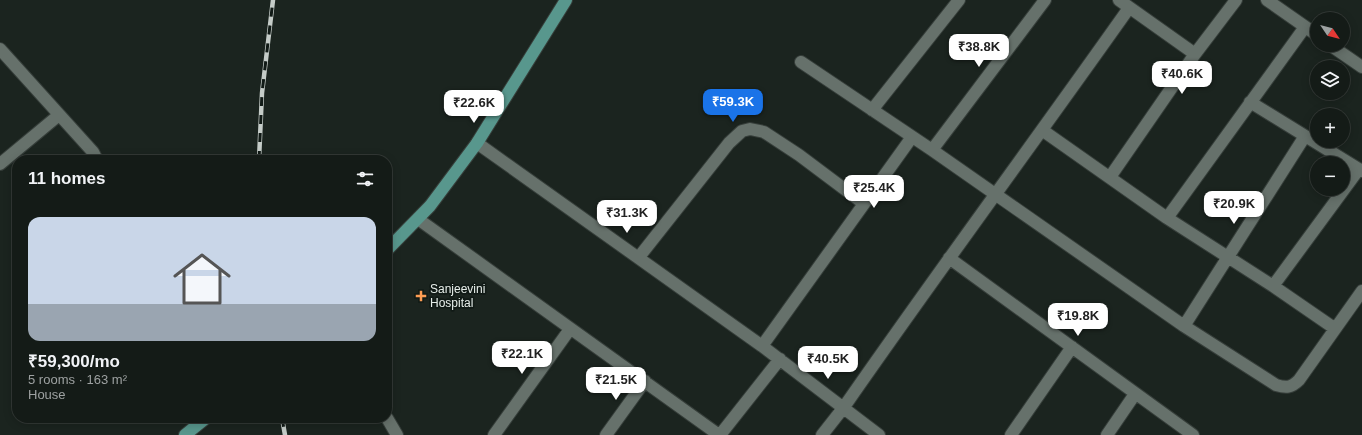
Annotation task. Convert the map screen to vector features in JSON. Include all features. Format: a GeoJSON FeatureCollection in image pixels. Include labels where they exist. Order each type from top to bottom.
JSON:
{"type":"FeatureCollection","features":[{"type":"Feature","properties":{"kind":"main road"},"geometry":{"type":"LineString","coordinates":[[392,245],[430,206],[477,143],[566,0]]}},
{"type":"Feature","properties":{"kind":"main road"},"geometry":{"type":"LineString","coordinates":[[185,435],[200,423]]}},
{"type":"Feature","properties":{"kind":"street"},"geometry":{"type":"LineString","coordinates":[[872,110],[959,0]]}},
{"type":"Feature","properties":{"kind":"street"},"geometry":{"type":"LineString","coordinates":[[932,150],[1045,0]]}},
{"type":"Feature","properties":{"kind":"street"},"geometry":{"type":"LineString","coordinates":[[1119,0],[1195,54]]}},
{"type":"Feature","properties":{"kind":"street"},"geometry":{"type":"LineString","coordinates":[[1110,177],[1195,54],[1236,0]]}},
{"type":"Feature","properties":{"kind":"street"},"geometry":{"type":"LineString","coordinates":[[1267,0],[1310,30]]}},
{"type":"Feature","properties":{"kind":"street"},"geometry":{"type":"LineString","coordinates":[[822,435],[844,407],[994,194],[1042,130],[1129,8]]}},
{"type":"Feature","properties":{"kind":"street"},"geometry":{"type":"LineString","coordinates":[[1167,218],[1305,27]]}},
{"type":"Feature","properties":{"kind":"street"},"geometry":{"type":"LineString","coordinates":[[0,49],[94,155]]}},
{"type":"Feature","properties":{"kind":"street"},"geometry":{"type":"LineString","coordinates":[[1340,52],[1362,68]]}},
{"type":"Feature","properties":{"kind":"street"},"geometry":{"type":"LineString","coordinates":[[801,62],[932,150],[1184,326],[1268,382],[1285,388],[1293,386],[1299,380],[1334,328],[1362,291]]}},
{"type":"Feature","properties":{"kind":"street"},"geometry":{"type":"LineString","coordinates":[[1250,102],[1360,170],[1273,286]]}},
{"type":"Feature","properties":{"kind":"street"},"geometry":{"type":"LineString","coordinates":[[0,164],[59,115]]}},
{"type":"Feature","properties":{"kind":"street"},"geometry":{"type":"LineString","coordinates":[[639,257],[729,143],[742,131],[750,129],[756,129],[770,136],[799,155],[863,203]]}},
{"type":"Feature","properties":{"kind":"street"},"geometry":{"type":"LineString","coordinates":[[1042,130],[1167,218],[1273,286],[1334,328]]}},
{"type":"Feature","properties":{"kind":"street"},"geometry":{"type":"LineString","coordinates":[[1184,326],[1305,136]]}},
{"type":"Feature","properties":{"kind":"street"},"geometry":{"type":"LineString","coordinates":[[762,346],[863,203],[912,137]]}},
{"type":"Feature","properties":{"kind":"street"},"geometry":{"type":"LineString","coordinates":[[477,143],[639,257],[780,359],[879,435]]}},
{"type":"Feature","properties":{"kind":"street"},"geometry":{"type":"LineString","coordinates":[[418,219],[720,435],[780,359]]}},
{"type":"Feature","properties":{"kind":"street"},"geometry":{"type":"LineString","coordinates":[[949,258],[1193,435]]}},
{"type":"Feature","properties":{"kind":"street"},"geometry":{"type":"LineString","coordinates":[[494,435],[570,329]]}},
{"type":"Feature","properties":{"kind":"street"},"geometry":{"type":"LineString","coordinates":[[1011,435],[1072,347]]}},
{"type":"Feature","properties":{"kind":"street"},"geometry":{"type":"LineString","coordinates":[[606,435],[645,381]]}},
{"type":"Feature","properties":{"kind":"street"},"geometry":{"type":"LineString","coordinates":[[1107,435],[1135,394]]}},
{"type":"Feature","properties":{"kind":"street"},"geometry":{"type":"LineString","coordinates":[[390,423],[397,435]]}},
{"type":"Feature","properties":{"kind":"railway"},"geometry":{"type":"LineString","coordinates":[[259,155],[262,93],[273,0]]}},
{"type":"Feature","properties":{"kind":"railway"},"geometry":{"type":"LineString","coordinates":[[283,423],[285,435]]}},
{"type":"Feature","properties":{"kind":"place","name":"Sanjeevini Hospital"},"geometry":{"type":"Point","coordinates":[421,296]}}]}
